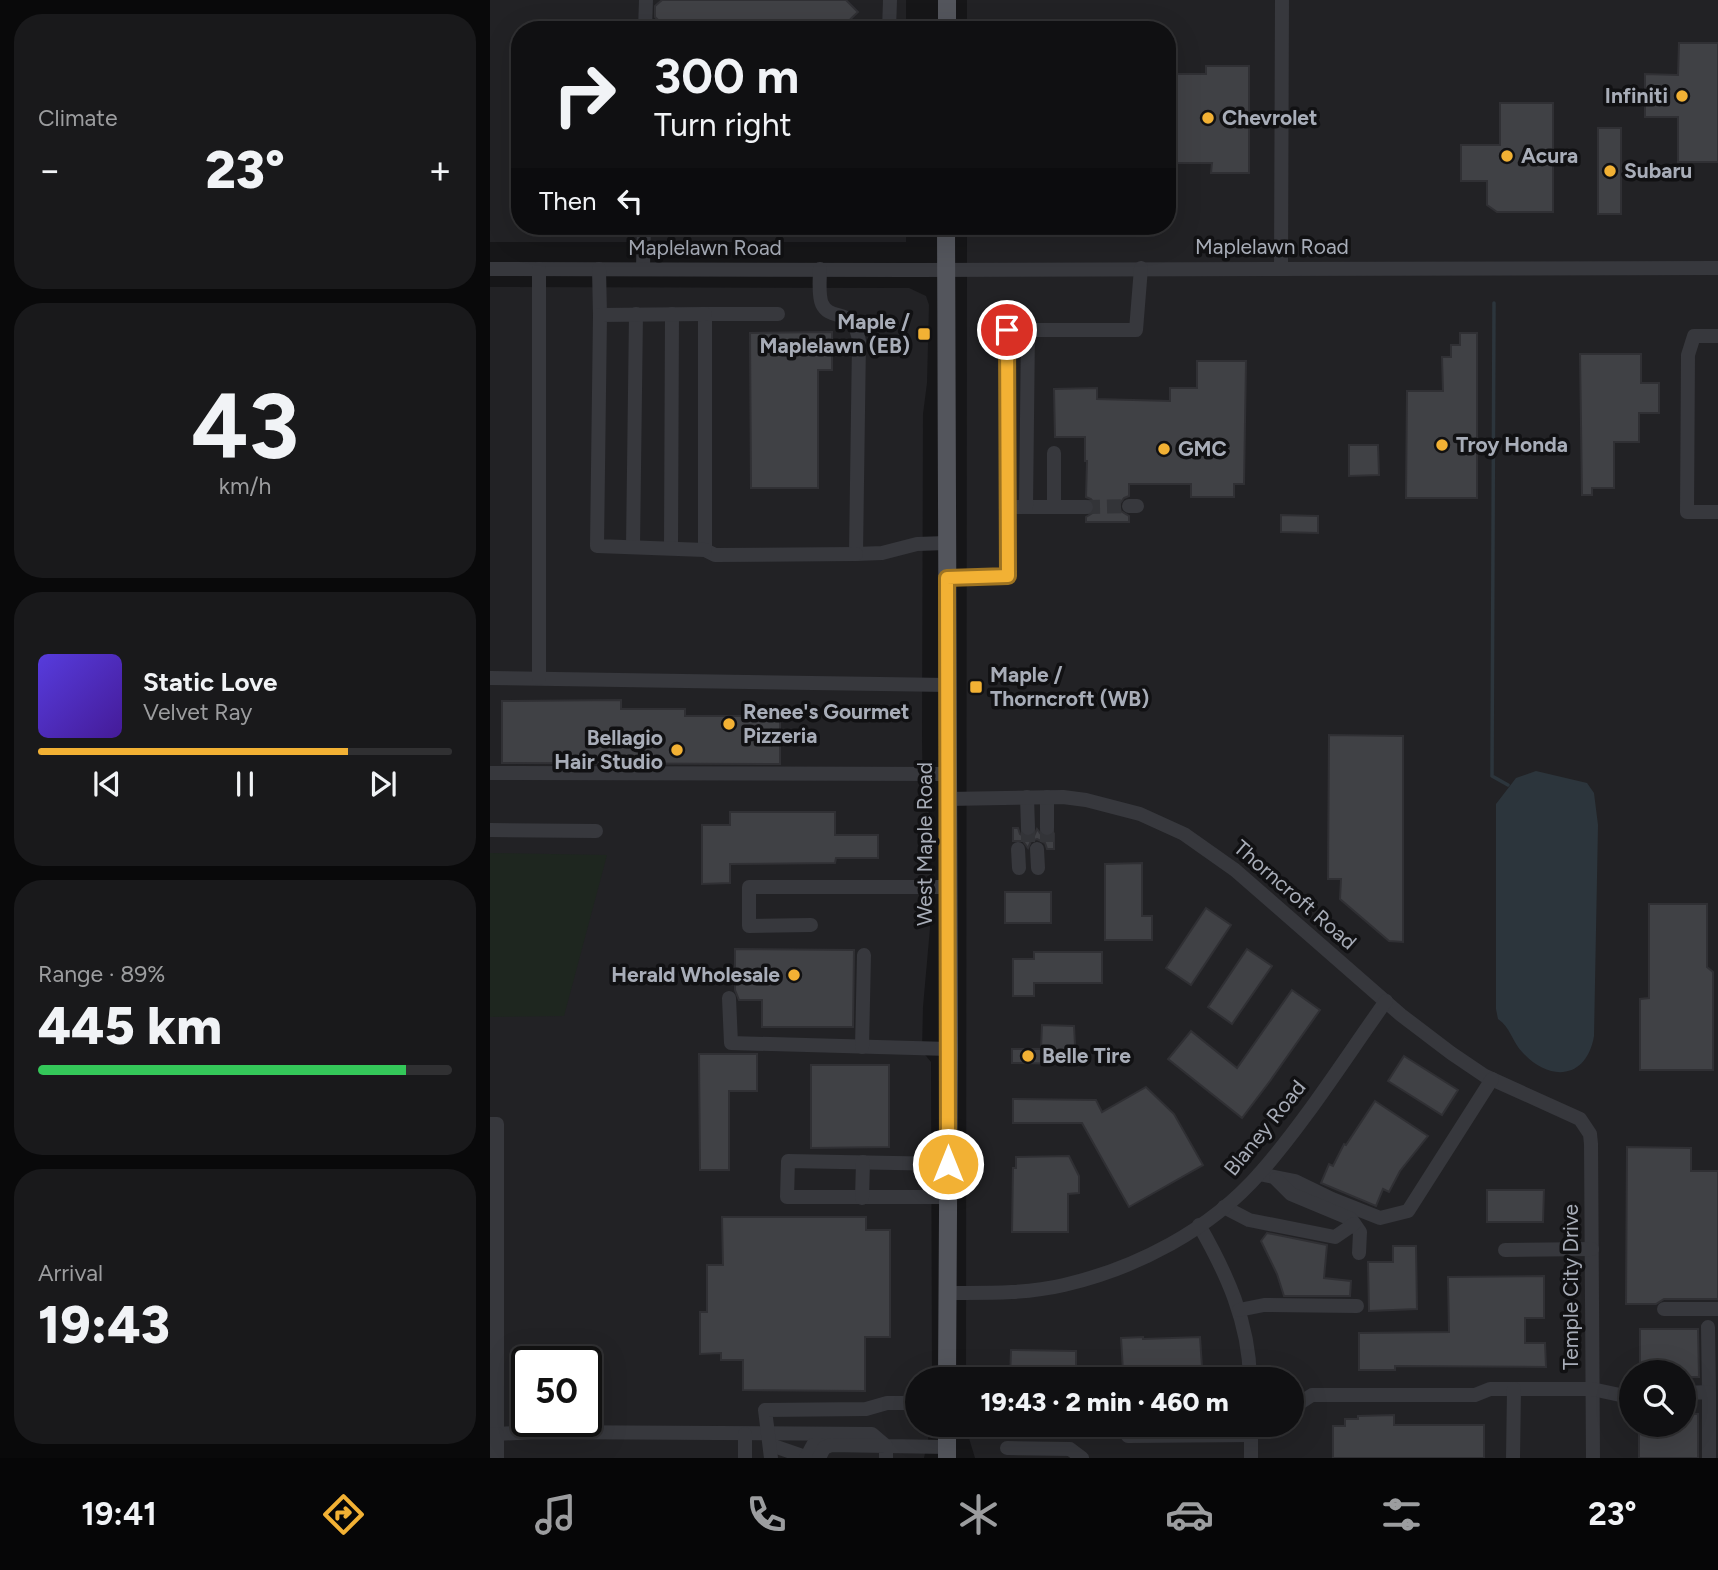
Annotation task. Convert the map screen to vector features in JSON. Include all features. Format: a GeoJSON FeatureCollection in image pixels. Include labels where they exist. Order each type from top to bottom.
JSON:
{"type":"FeatureCollection","features":[{"type":"Feature","properties":{"kind":"main road"},"geometry":{"type":"LineString","coordinates":[[947,0],[947,21]]}},
{"type":"Feature","properties":{"kind":"main road","name":"West Maple Road"},"geometry":{"type":"LineString","coordinates":[[946,235],[949,1049],[947,1367]]}},
{"type":"Feature","properties":{"kind":"street"},"geometry":{"type":"LineString","coordinates":[[646,0],[646,21]]}},
{"type":"Feature","properties":{"kind":"street"},"geometry":{"type":"LineString","coordinates":[[890,0],[890,21]]}},
{"type":"Feature","properties":{"kind":"street"},"geometry":{"type":"LineString","coordinates":[[1281,268],[1282,0]]}},
{"type":"Feature","properties":{"kind":"street"},"geometry":{"type":"LineString","coordinates":[[643,268],[644,235]]}},
{"type":"Feature","properties":{"kind":"street"},"geometry":{"type":"LineString","coordinates":[[947,578],[1008,576],[1007,330],[1136,330],[1141,268]]}},
{"type":"Feature","properties":{"kind":"street","name":"Maplelawn Road"},"geometry":{"type":"LineString","coordinates":[[490,269],[1718,268]]}},
{"type":"Feature","properties":{"kind":"street"},"geometry":{"type":"LineString","coordinates":[[539,269],[539,678]]}},
{"type":"Feature","properties":{"kind":"street"},"geometry":{"type":"LineString","coordinates":[[599,269],[597,546],[705,550],[715,555],[856,554],[882,553],[917,544],[946,543]]}},
{"type":"Feature","properties":{"kind":"street"},"geometry":{"type":"LineString","coordinates":[[820,269],[822,303],[830,313],[849,318],[857,328],[859,341],[856,554]]}},
{"type":"Feature","properties":{"kind":"street"},"geometry":{"type":"LineString","coordinates":[[600,314],[778,314]]}},
{"type":"Feature","properties":{"kind":"street"},"geometry":{"type":"LineString","coordinates":[[633,547],[636,314]]}},
{"type":"Feature","properties":{"kind":"street"},"geometry":{"type":"LineString","coordinates":[[671,548],[672,314]]}},
{"type":"Feature","properties":{"kind":"street"},"geometry":{"type":"LineString","coordinates":[[705,314],[705,550]]}},
{"type":"Feature","properties":{"kind":"street"},"geometry":{"type":"LineString","coordinates":[[1026,507],[1028,330]]}},
{"type":"Feature","properties":{"kind":"street"},"geometry":{"type":"LineString","coordinates":[[1718,336],[1694,336],[1688,355],[1687,486],[1687,512],[1718,512]]}},
{"type":"Feature","properties":{"kind":"street"},"geometry":{"type":"LineString","coordinates":[[1054,453],[1054,507]]}},
{"type":"Feature","properties":{"kind":"street"},"geometry":{"type":"LineString","coordinates":[[1008,506],[1086,507]]}},
{"type":"Feature","properties":{"kind":"street"},"geometry":{"type":"LineString","coordinates":[[490,678],[947,685]]}},
{"type":"Feature","properties":{"kind":"street"},"geometry":{"type":"LineString","coordinates":[[490,773],[948,774]]}},
{"type":"Feature","properties":{"kind":"street"},"geometry":{"type":"LineString","coordinates":[[1032,797],[1032,828],[1032,797]]}},
{"type":"Feature","properties":{"kind":"street","name":"Thorncroft Road"},"geometry":{"type":"LineString","coordinates":[[948,799],[1032,797],[1086,800],[1123,808],[1157,820],[1184,834],[1235,870],[1386,1001],[1451,1053],[1492,1079],[1580,1119]]}},
{"type":"Feature","properties":{"kind":"street"},"geometry":{"type":"LineString","coordinates":[[490,830],[596,831]]}},
{"type":"Feature","properties":{"kind":"street"},"geometry":{"type":"LineString","coordinates":[[1033,849],[1033,868],[1033,849]]}},
{"type":"Feature","properties":{"kind":"street"},"geometry":{"type":"LineString","coordinates":[[811,925],[749,926],[749,887],[948,887]]}},
{"type":"Feature","properties":{"kind":"street"},"geometry":{"type":"LineString","coordinates":[[862,1046],[864,955]]}},
{"type":"Feature","properties":{"kind":"street"},"geometry":{"type":"LineString","coordinates":[[729,998],[731,1043],[949,1049]]}},
{"type":"Feature","properties":{"kind":"street","name":"Blaney Road"},"geometry":{"type":"LineString","coordinates":[[948,1293],[1003,1293],[1064,1285],[1137,1262],[1199,1225],[1224,1207],[1259,1174],[1386,1001]]}},
{"type":"Feature","properties":{"kind":"street"},"geometry":{"type":"LineString","coordinates":[[1259,1174],[1294,1181],[1380,1217],[1408,1211],[1492,1079]]}},
{"type":"Feature","properties":{"kind":"street","name":"Temple City Drive"},"geometry":{"type":"LineString","coordinates":[[1580,1119],[1590,1134],[1591,1144],[1593,1458]]}},
{"type":"Feature","properties":{"kind":"street"},"geometry":{"type":"LineString","coordinates":[[490,1124],[497,1124],[493,1434],[497,1458]]}},
{"type":"Feature","properties":{"kind":"street"},"geometry":{"type":"LineString","coordinates":[[948,1164],[788,1161],[787,1197],[948,1197]]}},
{"type":"Feature","properties":{"kind":"street"},"geometry":{"type":"LineString","coordinates":[[862,1198],[863,1162]]}},
{"type":"Feature","properties":{"kind":"street"},"geometry":{"type":"LineString","coordinates":[[1275,1178],[1292,1194],[1351,1219],[1360,1232],[1359,1253]]}},
{"type":"Feature","properties":{"kind":"street"},"geometry":{"type":"LineString","coordinates":[[1224,1207],[1249,1220],[1335,1237],[1354,1224]]}},
{"type":"Feature","properties":{"kind":"street"},"geometry":{"type":"LineString","coordinates":[[1199,1225],[1226,1276],[1239,1310],[1247,1337],[1249,1367]]}},
{"type":"Feature","properties":{"kind":"street"},"geometry":{"type":"LineString","coordinates":[[1505,1250],[1592,1249]]}},
{"type":"Feature","properties":{"kind":"street"},"geometry":{"type":"LineString","coordinates":[[1239,1310],[1264,1305],[1357,1306]]}},
{"type":"Feature","properties":{"kind":"street"},"geometry":{"type":"LineString","coordinates":[[1664,1309],[1718,1309]]}},
{"type":"Feature","properties":{"kind":"street"},"geometry":{"type":"LineString","coordinates":[[1708,1327],[1709,1457]]}},
{"type":"Feature","properties":{"kind":"street"},"geometry":{"type":"LineString","coordinates":[[1304,1400],[1312,1395],[1475,1395],[1490,1389],[1592,1389],[1619,1395]]}},
{"type":"Feature","properties":{"kind":"street"},"geometry":{"type":"LineString","coordinates":[[1513,1458],[1514,1389]]}},
{"type":"Feature","properties":{"kind":"street"},"geometry":{"type":"LineString","coordinates":[[1696,1392],[1709,1392]]}},
{"type":"Feature","properties":{"kind":"street"},"geometry":{"type":"LineString","coordinates":[[770,1445],[765,1410],[866,1409],[905,1403]]}},
{"type":"Feature","properties":{"kind":"street"},"geometry":{"type":"LineString","coordinates":[[493,1434],[745,1434],[770,1445],[813,1453],[947,1452]]}},
{"type":"Feature","properties":{"kind":"street"},"geometry":{"type":"LineString","coordinates":[[745,1434],[745,1458]]}},
{"type":"Feature","properties":{"kind":"street"},"geometry":{"type":"LineString","coordinates":[[770,1445],[872,1434],[886,1452]]}},
{"type":"Feature","properties":{"kind":"street"},"geometry":{"type":"LineString","coordinates":[[1251,1437],[1251,1458]]}},
{"type":"Feature","properties":{"kind":"street"},"geometry":{"type":"LineString","coordinates":[[1007,1448],[1070,1448],[1082,1458]]}},
{"type":"Feature","properties":{"kind":"shaded area"},"geometry":{"type":"Polygon","coordinates":[[[490,0],[906,0],[906,21],[511,21],[511,235],[906,235],[906,242],[490,242],[490,0]]]}},
{"type":"Feature","properties":{"kind":"shaded area"},"geometry":{"type":"Polygon","coordinates":[[[967,0],[1718,0],[1718,1458],[975,1458],[969,1437],[1304,1437],[1304,1367],[966,1367],[967,235],[1176,235],[1176,21],[967,21],[967,0]]]}},
{"type":"Feature","properties":{"kind":"shaded area"},"geometry":{"type":"Polygon","coordinates":[[[490,287],[909,288],[926,296],[929,305],[927,383],[923,414],[922,741],[923,798],[931,818],[930,928],[922,1051],[931,1062],[932,1367],[905,1367],[905,1437],[928,1437],[924,1458],[490,1458],[490,287]]]}},
{"type":"Feature","properties":{"kind":"shaded area"},"geometry":{"type":"Polygon","coordinates":[[[1536,771],[1587,783],[1594,793],[1598,825],[1594,1036],[1584,1061],[1566,1072],[1545,1069],[1534,1063],[1519,1049],[1498,1019],[1496,1009],[1496,804],[1516,778],[1536,771]]]}},
{"type":"Feature","properties":{"kind":"shaded area"},"geometry":{"type":"Polygon","coordinates":[[[490,853],[607,855],[564,1016],[490,1017],[490,853]]]}},
{"type":"Feature","properties":{"kind":"building"},"geometry":{"type":"Polygon","coordinates":[[[662,0],[846,0],[858,12],[848,21],[659,21],[655,17],[655,6],[662,0]]]}},
{"type":"Feature","properties":{"kind":"building","name":"Infiniti"},"geometry":{"type":"Polygon","coordinates":[[[1679,43],[1718,43],[1718,162],[1678,162],[1678,117],[1645,117],[1645,74],[1678,75],[1679,43]]]}},
{"type":"Feature","properties":{"kind":"building","name":"Chevrolet"},"geometry":{"type":"Polygon","coordinates":[[[1206,66],[1249,66],[1249,173],[1211,173],[1212,163],[1176,163],[1176,74],[1206,74],[1206,66]]]}},
{"type":"Feature","properties":{"kind":"building","name":"Acura"},"geometry":{"type":"Polygon","coordinates":[[[1500,103],[1553,103],[1553,212],[1497,212],[1487,205],[1487,181],[1461,181],[1461,145],[1500,145],[1500,103]]]}},
{"type":"Feature","properties":{"kind":"building","name":"Subaru"},"geometry":{"type":"Polygon","coordinates":[[[1598,128],[1621,128],[1621,214],[1598,214],[1598,128]]]}},
{"type":"Feature","properties":{"kind":"building"},"geometry":{"type":"Polygon","coordinates":[[[832,332],[832,370],[818,370],[818,488],[751,488],[750,333],[832,332]]]}},
{"type":"Feature","properties":{"kind":"building","name":"Troy Honda"},"geometry":{"type":"Polygon","coordinates":[[[1460,333],[1477,333],[1477,498],[1406,498],[1407,391],[1443,391],[1442,357],[1451,357],[1451,345],[1460,345],[1460,333]]]}},
{"type":"Feature","properties":{"kind":"building"},"geometry":{"type":"Polygon","coordinates":[[[1580,354],[1641,354],[1641,383],[1659,383],[1659,413],[1639,413],[1639,442],[1614,442],[1614,488],[1592,488],[1592,495],[1582,495],[1580,354]]]}},
{"type":"Feature","properties":{"kind":"building","name":"GMC"},"geometry":{"type":"Polygon","coordinates":[[[1197,361],[1246,361],[1244,484],[1234,484],[1234,497],[1191,497],[1191,484],[1129,484],[1129,496],[1119,505],[1121,511],[1129,516],[1129,522],[1086,522],[1086,517],[1094,512],[1096,506],[1086,497],[1085,437],[1055,437],[1054,389],[1097,388],[1097,399],[1170,401],[1170,388],[1197,388],[1197,361]]]}},
{"type":"Feature","properties":{"kind":"building"},"geometry":{"type":"Polygon","coordinates":[[[1349,445],[1378,445],[1379,475],[1349,476],[1349,445]]]}},
{"type":"Feature","properties":{"kind":"building"},"geometry":{"type":"Polygon","coordinates":[[[1281,515],[1318,516],[1318,533],[1281,532],[1281,515]]]}},
{"type":"Feature","properties":{"kind":"building"},"geometry":{"type":"Polygon","coordinates":[[[621,700],[621,709],[685,709],[685,716],[780,716],[780,764],[502,763],[502,701],[621,700]]]}},
{"type":"Feature","properties":{"kind":"building"},"geometry":{"type":"Polygon","coordinates":[[[1329,735],[1403,736],[1403,942],[1389,941],[1340,899],[1341,879],[1328,879],[1329,735]]]}},
{"type":"Feature","properties":{"kind":"building"},"geometry":{"type":"Polygon","coordinates":[[[730,812],[835,812],[835,835],[878,835],[878,858],[836,858],[835,863],[730,864],[730,883],[702,884],[702,825],[730,825],[730,812]]]}},
{"type":"Feature","properties":{"kind":"building"},"geometry":{"type":"Polygon","coordinates":[[[1013,828],[1018,828],[1020,834],[1028,838],[1034,836],[1037,829],[1043,837],[1048,838],[1054,834],[1054,849],[1047,849],[1045,843],[1037,839],[1031,841],[1028,848],[1023,841],[1013,841],[1013,828]]]}},
{"type":"Feature","properties":{"kind":"building"},"geometry":{"type":"Polygon","coordinates":[[[1142,863],[1142,916],[1152,916],[1152,940],[1105,940],[1105,864],[1142,863]]]}},
{"type":"Feature","properties":{"kind":"building"},"geometry":{"type":"Polygon","coordinates":[[[1005,892],[1051,892],[1051,923],[1005,923],[1005,892]]]}},
{"type":"Feature","properties":{"kind":"building"},"geometry":{"type":"Polygon","coordinates":[[[1649,904],[1707,904],[1707,967],[1713,972],[1713,1070],[1640,1070],[1640,999],[1649,998],[1649,904]]]}},
{"type":"Feature","properties":{"kind":"building"},"geometry":{"type":"Polygon","coordinates":[[[1206,908],[1231,925],[1191,985],[1166,968],[1206,908]]]}},
{"type":"Feature","properties":{"kind":"building","name":"Herald Wholesale"},"geometry":{"type":"Polygon","coordinates":[[[735,949],[854,950],[853,1027],[762,1027],[762,1000],[739,1000],[735,990],[735,949]]]}},
{"type":"Feature","properties":{"kind":"building"},"geometry":{"type":"Polygon","coordinates":[[[1247,949],[1272,966],[1232,1024],[1208,1007],[1247,949]]]}},
{"type":"Feature","properties":{"kind":"building"},"geometry":{"type":"Polygon","coordinates":[[[1034,952],[1102,952],[1102,983],[1034,983],[1034,996],[1013,996],[1013,959],[1034,959],[1034,952]]]}},
{"type":"Feature","properties":{"kind":"building"},"geometry":{"type":"Polygon","coordinates":[[[1292,990],[1320,1010],[1242,1118],[1168,1059],[1191,1031],[1237,1068],[1292,990]]]}},
{"type":"Feature","properties":{"kind":"building"},"geometry":{"type":"Polygon","coordinates":[[[1042,1025],[1074,1026],[1076,1064],[1012,1063],[1012,1049],[1041,1049],[1042,1025]]]}},
{"type":"Feature","properties":{"kind":"building"},"geometry":{"type":"Polygon","coordinates":[[[699,1054],[757,1054],[757,1091],[729,1091],[729,1170],[700,1170],[699,1054]]]}},
{"type":"Feature","properties":{"kind":"building"},"geometry":{"type":"Polygon","coordinates":[[[1404,1056],[1458,1090],[1442,1115],[1388,1081],[1404,1056]]]}},
{"type":"Feature","properties":{"kind":"building"},"geometry":{"type":"Polygon","coordinates":[[[811,1065],[889,1065],[889,1147],[811,1148],[811,1065]]]}},
{"type":"Feature","properties":{"kind":"building"},"geometry":{"type":"Polygon","coordinates":[[[1146,1087],[1174,1114],[1203,1165],[1129,1207],[1082,1123],[1013,1123],[1013,1099],[1096,1100],[1102,1112],[1146,1087]]]}},
{"type":"Feature","properties":{"kind":"building"},"geometry":{"type":"Polygon","coordinates":[[[1375,1101],[1428,1136],[1400,1171],[1389,1192],[1383,1189],[1376,1206],[1321,1183],[1329,1164],[1333,1166],[1344,1144],[1346,1145],[1375,1101]]]}},
{"type":"Feature","properties":{"kind":"building"},"geometry":{"type":"Polygon","coordinates":[[[1627,1147],[1691,1148],[1691,1171],[1718,1171],[1718,1299],[1664,1299],[1656,1304],[1626,1304],[1627,1147]]]}},
{"type":"Feature","properties":{"kind":"building"},"geometry":{"type":"Polygon","coordinates":[[[1069,1156],[1079,1176],[1079,1193],[1068,1194],[1068,1232],[1012,1232],[1013,1168],[1016,1168],[1016,1157],[1069,1156]]]}},
{"type":"Feature","properties":{"kind":"building"},"geometry":{"type":"Polygon","coordinates":[[[1487,1190],[1544,1190],[1543,1222],[1487,1222],[1487,1190]]]}},
{"type":"Feature","properties":{"kind":"building"},"geometry":{"type":"Polygon","coordinates":[[[722,1217],[866,1217],[866,1230],[890,1230],[890,1337],[865,1337],[865,1391],[743,1390],[743,1360],[721,1360],[721,1353],[700,1354],[700,1312],[707,1312],[707,1265],[723,1265],[722,1217]]]}},
{"type":"Feature","properties":{"kind":"building"},"geometry":{"type":"Polygon","coordinates":[[[1267,1233],[1327,1245],[1324,1278],[1351,1281],[1350,1296],[1284,1296],[1261,1241],[1267,1233]]]}},
{"type":"Feature","properties":{"kind":"building"},"geometry":{"type":"Polygon","coordinates":[[[1393,1246],[1416,1246],[1417,1309],[1369,1311],[1368,1262],[1393,1262],[1393,1246]]]}},
{"type":"Feature","properties":{"kind":"building"},"geometry":{"type":"Polygon","coordinates":[[[1544,1276],[1544,1318],[1525,1318],[1525,1343],[1545,1343],[1546,1367],[1395,1366],[1395,1370],[1359,1370],[1359,1333],[1449,1332],[1448,1277],[1544,1276]]]}},
{"type":"Feature","properties":{"kind":"building"},"geometry":{"type":"Polygon","coordinates":[[[1640,1329],[1698,1329],[1699,1377],[1696,1377],[1696,1360],[1640,1360],[1640,1329]]]}},
{"type":"Feature","properties":{"kind":"building"},"geometry":{"type":"Polygon","coordinates":[[[1200,1337],[1202,1367],[1123,1367],[1121,1338],[1200,1337]]]}},
{"type":"Feature","properties":{"kind":"building"},"geometry":{"type":"Polygon","coordinates":[[[1011,1350],[1076,1351],[1076,1367],[1010,1367],[1011,1350]]]}},
{"type":"Feature","properties":{"kind":"building"},"geometry":{"type":"Polygon","coordinates":[[[1698,1414],[1698,1458],[1639,1458],[1639,1437],[1696,1437],[1698,1414]]]}},
{"type":"Feature","properties":{"kind":"building"},"geometry":{"type":"Polygon","coordinates":[[[1394,1415],[1394,1425],[1484,1425],[1484,1458],[1333,1458],[1333,1426],[1345,1426],[1345,1419],[1358,1419],[1358,1416],[1394,1415]]]}},
{"type":"Feature","properties":{"kind":"waterway"},"geometry":{"type":"LineString","coordinates":[[1494,303],[1492,776],[1508,785]]}},
{"type":"Feature","properties":{"kind":"tunnel"},"geometry":{"type":"LineString","coordinates":[[1086,507],[1129,506]]}},
{"type":"Feature","properties":{"kind":"tunnel"},"geometry":{"type":"LineString","coordinates":[[1028,828],[1028,849]]}},
{"type":"Feature","properties":{"kind":"tunnel"},"geometry":{"type":"LineString","coordinates":[[1047,828],[1047,849]]}},
{"type":"Feature","properties":{"kind":"place","name":"Infiniti"},"geometry":{"type":"Point","coordinates":[1682,96]}},
{"type":"Feature","properties":{"kind":"place","name":"Chevrolet"},"geometry":{"type":"Point","coordinates":[1208,118]}},
{"type":"Feature","properties":{"kind":"place","name":"Acura"},"geometry":{"type":"Point","coordinates":[1507,156]}},
{"type":"Feature","properties":{"kind":"place","name":"Subaru"},"geometry":{"type":"Point","coordinates":[1610,171]}},
{"type":"Feature","properties":{"kind":"place","name":"Maple / Maplelawn (EB)"},"geometry":{"type":"Point","coordinates":[924,334]}},
{"type":"Feature","properties":{"kind":"place","name":"Troy Honda"},"geometry":{"type":"Point","coordinates":[1442,445]}},
{"type":"Feature","properties":{"kind":"place","name":"GMC"},"geometry":{"type":"Point","coordinates":[1164,449]}},
{"type":"Feature","properties":{"kind":"place","name":"Maple / Thorncroft (WB)"},"geometry":{"type":"Point","coordinates":[976,687]}},
{"type":"Feature","properties":{"kind":"place","name":"Renee's Gourmet Pizzeria"},"geometry":{"type":"Point","coordinates":[729,724]}},
{"type":"Feature","properties":{"kind":"place","name":"Bellagio Hair Studio"},"geometry":{"type":"Point","coordinates":[677,750]}},
{"type":"Feature","properties":{"kind":"place","name":"Herald Wholesale"},"geometry":{"type":"Point","coordinates":[794,975]}},
{"type":"Feature","properties":{"kind":"place","name":"Belle Tire"},"geometry":{"type":"Point","coordinates":[1028,1056]}},
{"type":"Feature","properties":{"kind":"route"},"geometry":{"type":"LineString","coordinates":[[948,1164],[947,578],[1008,576],[1007,330]]}}]}
